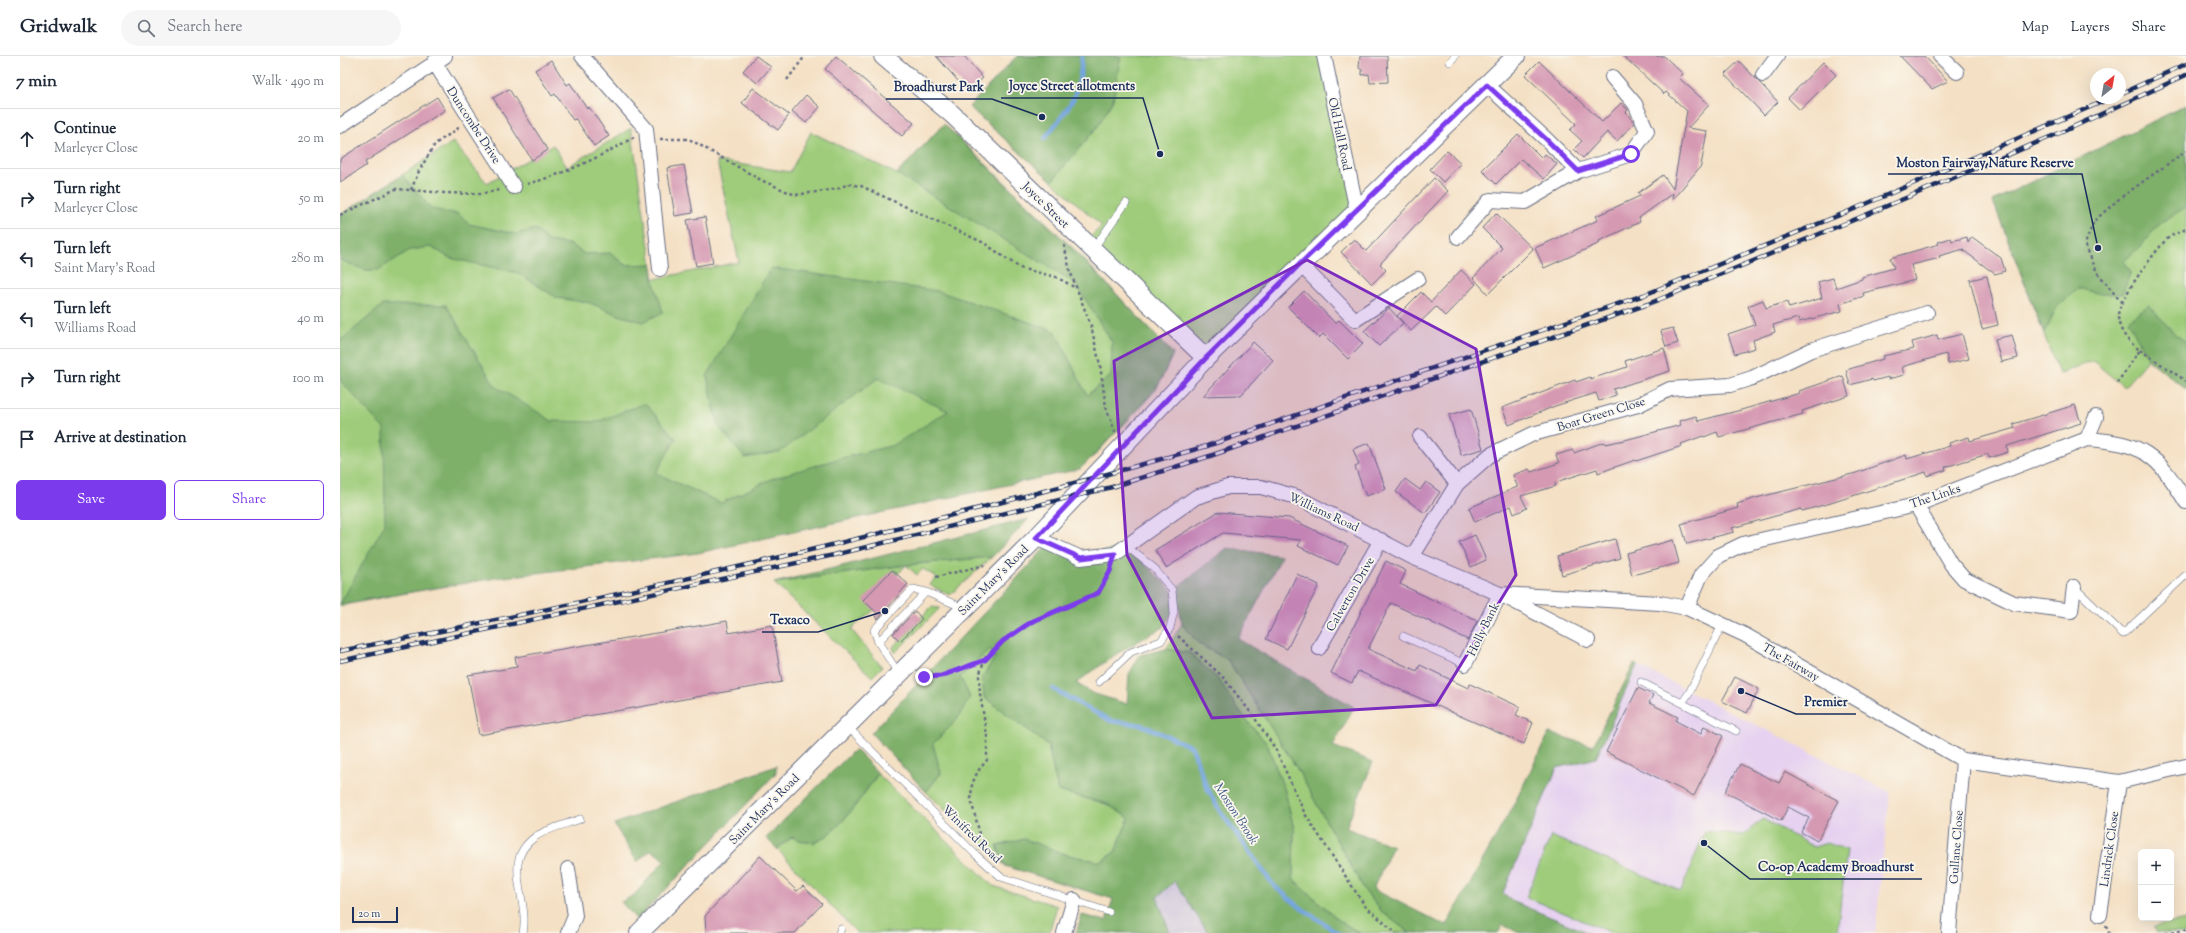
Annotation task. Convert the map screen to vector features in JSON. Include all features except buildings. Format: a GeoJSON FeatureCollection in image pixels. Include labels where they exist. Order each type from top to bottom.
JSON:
{"type":"FeatureCollection","features":[{"type":"Feature","properties":{"kind":"street"},"geometry":{"type":"LineString","coordinates":[[582,56],[646,129],[660,269]]}},
{"type":"Feature","properties":{"kind":"street","name":"Joyce Street"},"geometry":{"type":"LineString","coordinates":[[883,56],[953,115],[1206,358]]}},
{"type":"Feature","properties":{"kind":"street","name":"Old Hall Road"},"geometry":{"type":"LineString","coordinates":[[1324,56],[1357,211]]}},
{"type":"Feature","properties":{"kind":"street","name":"Saint Mary's Road"},"geometry":{"type":"LineString","coordinates":[[639,933],[1036,538],[1206,358],[1300,264],[1357,211],[1516,56]]}},
{"type":"Feature","properties":{"kind":"street"},"geometry":{"type":"LineString","coordinates":[[1940,56],[1957,72]]}},
{"type":"Feature","properties":{"kind":"street"},"geometry":{"type":"LineString","coordinates":[[1763,75],[1773,57]]}},
{"type":"Feature","properties":{"kind":"street"},"geometry":{"type":"LineString","coordinates":[[340,126],[440,59]]}},
{"type":"Feature","properties":{"kind":"street","name":"Duncombe Drive"},"geometry":{"type":"LineString","coordinates":[[440,59],[471,120],[514,187]]}},
{"type":"Feature","properties":{"kind":"street"},"geometry":{"type":"LineString","coordinates":[[1458,237],[1490,200],[1525,202],[1578,171],[1631,154],[1647,131],[1635,104],[1612,77]]}},
{"type":"Feature","properties":{"kind":"street"},"geometry":{"type":"LineString","coordinates":[[1487,85],[1547,140],[1578,171]]}},
{"type":"Feature","properties":{"kind":"street"},"geometry":{"type":"LineString","coordinates":[[1300,264],[1355,320],[1418,279]]}},
{"type":"Feature","properties":{"kind":"street","name":"Boar Green Close"},"geometry":{"type":"LineString","coordinates":[[1412,557],[1457,484],[1490,455],[1533,434],[1638,405],[1670,389],[1730,385],[1752,378],[1811,350],[1927,313]]}},
{"type":"Feature","properties":{"kind":"street"},"geometry":{"type":"LineString","coordinates":[[2087,439],[2096,417]]}},
{"type":"Feature","properties":{"kind":"street"},"geometry":{"type":"LineString","coordinates":[[1420,437],[1457,484]]}},
{"type":"Feature","properties":{"kind":"street","name":"The Links"},"geometry":{"type":"LineString","coordinates":[[1687,608],[1701,574],[1718,556],[1743,544],[1916,505],[2087,439],[2117,441],[2143,451],[2168,473],[2186,502]]}},
{"type":"Feature","properties":{"kind":"street","name":"Williams Road"},"geometry":{"type":"LineString","coordinates":[[1036,538],[1081,558],[1121,550],[1196,497],[1228,487],[1261,487],[1297,497],[1412,557],[1500,594],[1588,640]]}},
{"type":"Feature","properties":{"kind":"street"},"geometry":{"type":"LineString","coordinates":[[1916,505],[1951,564],[1964,578],[2014,603],[2071,611],[2074,587]]}},
{"type":"Feature","properties":{"kind":"street","name":"Calverton Drive"},"geometry":{"type":"LineString","coordinates":[[1319,648],[1381,540]]}},
{"type":"Feature","properties":{"kind":"street","name":"The Fairway"},"geometry":{"type":"LineString","coordinates":[[1500,594],[1660,603],[1687,608],[1745,635],[1963,760],[2118,782],[2186,766]]}},
{"type":"Feature","properties":{"kind":"street","name":"Holly Bank"},"geometry":{"type":"LineString","coordinates":[[1465,664],[1500,594]]}},
{"type":"Feature","properties":{"kind":"street","name":"Gullane Close"},"geometry":{"type":"LineString","coordinates":[[1949,933],[1963,760]]}},
{"type":"Feature","properties":{"kind":"street","name":"Lindrick Close"},"geometry":{"type":"LineString","coordinates":[[2100,915],[2118,782]]}},
{"type":"Feature","properties":{"kind":"street"},"geometry":{"type":"LineString","coordinates":[[568,869],[575,916],[568,933]]}},
{"type":"Feature","properties":{"kind":"street"},"geometry":{"type":"LineString","coordinates":[[1064,933],[1074,900]]}},
{"type":"Feature","properties":{"kind":"lane"},"geometry":{"type":"LineString","coordinates":[[1093,249],[1126,203]]}},
{"type":"Feature","properties":{"kind":"lane"},"geometry":{"type":"LineString","coordinates":[[1100,682],[1131,652],[1161,641],[1170,628],[1174,611],[1172,590],[1154,568],[1121,550]]}},
{"type":"Feature","properties":{"kind":"lane"},"geometry":{"type":"LineString","coordinates":[[2074,587],[2123,634],[2186,575]]}},
{"type":"Feature","properties":{"kind":"lane"},"geometry":{"type":"LineString","coordinates":[[899,674],[878,642],[874,630],[914,589],[926,592],[965,609]]}},
{"type":"Feature","properties":{"kind":"lane"},"geometry":{"type":"LineString","coordinates":[[878,642],[926,592]]}},
{"type":"Feature","properties":{"kind":"lane"},"geometry":{"type":"LineString","coordinates":[[1682,703],[1689,693],[1722,624]]}},
{"type":"Feature","properties":{"kind":"lane"},"geometry":{"type":"LineString","coordinates":[[1403,636],[1465,664]]}},
{"type":"Feature","properties":{"kind":"lane"},"geometry":{"type":"LineString","coordinates":[[1641,682],[1736,731]]}},
{"type":"Feature","properties":{"kind":"lane","name":"Winifred Road"},"geometry":{"type":"LineString","coordinates":[[847,726],[975,854],[1001,877],[1109,912]]}},
{"type":"Feature","properties":{"kind":"lane"},"geometry":{"type":"LineString","coordinates":[[523,933],[523,898],[516,869],[521,850],[536,836],[580,819]]}},
{"type":"Feature","properties":{"kind":"path"},"geometry":{"type":"LineString","coordinates":[[787,80],[805,56]]}},
{"type":"Feature","properties":{"kind":"path"},"geometry":{"type":"LineString","coordinates":[[410,190],[435,144],[471,120]]}},
{"type":"Feature","properties":{"kind":"path"},"geometry":{"type":"LineString","coordinates":[[647,139],[689,139],[761,180],[796,195],[837,188],[848,184],[861,186],[984,243],[1020,268],[1056,277],[1076,288]]}},
{"type":"Feature","properties":{"kind":"path"},"geometry":{"type":"LineString","coordinates":[[2122,303],[2097,272],[2085,244],[2094,221],[2120,198],[2186,151]]}},
{"type":"Feature","properties":{"kind":"path"},"geometry":{"type":"LineString","coordinates":[[1059,217],[1070,271],[1091,326],[1100,365],[1106,406],[1120,449]]}},
{"type":"Feature","properties":{"kind":"path"},"geometry":{"type":"LineString","coordinates":[[2186,229],[2168,238],[2138,277],[2122,303],[2118,314],[2120,326],[2130,344],[2186,381]]}},
{"type":"Feature","properties":{"kind":"path"},"geometry":{"type":"LineString","coordinates":[[2117,383],[2140,350]]}},
{"type":"Feature","properties":{"kind":"path"},"geometry":{"type":"LineString","coordinates":[[975,854],[979,832],[971,800],[972,784],[978,771],[987,760],[987,736],[980,694],[979,676],[985,660],[1003,641],[1031,622],[1098,593],[1121,550]]}},
{"type":"Feature","properties":{"kind":"path"},"geometry":{"type":"LineString","coordinates":[[936,577],[980,564],[1008,566]]}},
{"type":"Feature","properties":{"kind":"path"},"geometry":{"type":"LineString","coordinates":[[1170,628],[1222,676],[1252,714],[1276,750],[1305,814],[1365,906],[1396,933]]}},
{"type":"Feature","properties":{"kind":"path"},"geometry":{"type":"LineString","coordinates":[[924,677],[941,676],[985,660]]}},
{"type":"Feature","properties":{"kind":"path"},"geometry":{"type":"LineString","coordinates":[[2166,933],[2186,930]]}},
{"type":"Feature","properties":{"kind":"highlighted area"},"geometry":{"type":"Polygon","coordinates":[[[1307,260],[1476,349],[1516,575],[1436,705],[1212,718],[1127,555],[1114,361],[1307,260]]]}},
{"type":"Feature","properties":{"kind":"shaded area"},"geometry":{"type":"Polygon","coordinates":[[[1637,665],[1890,792],[1875,933],[1589,933],[1514,902],[1503,893],[1557,768],[1596,758],[1637,665]]]}},
{"type":"Feature","properties":{"kind":"shaded area"},"geometry":{"type":"Polygon","coordinates":[[[1175,881],[1208,933],[1170,933],[1157,897],[1175,881]]]}},
{"type":"Feature","properties":{"kind":"green space"},"geometry":{"type":"Polygon","coordinates":[[[1017,56],[1324,56],[1357,211],[1206,358],[1085,242],[1102,226],[969,107],[1017,56]]]}},
{"type":"Feature","properties":{"kind":"green space"},"geometry":{"type":"Polygon","coordinates":[[[1017,56],[1121,56],[1113,100],[1098,126],[1052,181],[969,107],[1017,56]]]}},
{"type":"Feature","properties":{"kind":"green space"},"geometry":{"type":"Polygon","coordinates":[[[2186,105],[2186,389],[2148,359],[2124,387],[2093,361],[2059,374],[1993,201],[2186,105]]]}},
{"type":"Feature","properties":{"kind":"green space"},"geometry":{"type":"Polygon","coordinates":[[[2186,105],[2186,207],[2160,223],[2141,246],[2124,261],[2131,272],[2122,294],[2101,294],[2078,288],[2057,307],[2044,333],[1993,201],[2186,105]]]}},
{"type":"Feature","properties":{"kind":"green space"},"geometry":{"type":"Polygon","coordinates":[[[944,124],[1078,253],[1173,354],[1156,390],[1093,457],[340,606],[340,215],[453,142],[487,183],[553,145],[567,167],[631,128],[654,279],[739,262],[717,161],[790,172],[811,132],[897,174],[944,124]]]}},
{"type":"Feature","properties":{"kind":"green space"},"geometry":{"type":"Polygon","coordinates":[[[944,124],[1097,274],[1173,354],[1160,382],[1135,413],[1080,469],[698,553],[496,578],[340,604],[385,524],[384,429],[340,380],[340,341],[383,305],[446,305],[495,386],[552,421],[597,422],[645,403],[676,439],[656,473],[721,503],[771,479],[834,460],[894,445],[948,411],[878,378],[780,452],[745,458],[718,426],[707,376],[771,268],[938,291],[1055,331],[1087,395],[1111,376],[1112,342],[1075,283],[897,174],[944,124]]]}},
{"type":"Feature","properties":{"kind":"green space"},"geometry":{"type":"Polygon","coordinates":[[[402,175],[432,209],[458,214],[469,224],[516,234],[536,229],[548,241],[569,244],[585,254],[611,253],[625,265],[652,264],[653,279],[663,312],[643,322],[621,316],[590,303],[557,298],[518,273],[450,258],[431,247],[410,250],[378,270],[365,270],[340,260],[340,215],[402,175]]]}},
{"type":"Feature","properties":{"kind":"green space"},"geometry":{"type":"Polygon","coordinates":[[[2149,305],[2174,333],[2186,342],[2186,389],[2148,359],[2128,320],[2149,305]]]}},
{"type":"Feature","properties":{"kind":"green space"},"geometry":{"type":"Polygon","coordinates":[[[1029,519],[992,557],[906,565],[774,583],[1029,519]]]}},
{"type":"Feature","properties":{"kind":"green space"},"geometry":{"type":"Polygon","coordinates":[[[1049,544],[1081,558],[1126,546],[1172,590],[1174,611],[1163,627],[1118,653],[1076,683],[1092,693],[1127,704],[1129,674],[1140,655],[1166,649],[1190,653],[1219,680],[1239,711],[1267,744],[1285,791],[1294,829],[1293,879],[1341,922],[1360,933],[1208,933],[1175,881],[1157,897],[1170,933],[1076,933],[1082,915],[1106,921],[1113,899],[1005,866],[997,846],[1024,839],[1068,855],[1100,862],[1115,852],[1129,818],[1107,804],[1058,791],[1048,745],[984,697],[982,678],[995,657],[990,649],[960,677],[970,697],[956,721],[933,744],[941,773],[926,792],[871,733],[1049,544]]]}},
{"type":"Feature","properties":{"kind":"green space"},"geometry":{"type":"Polygon","coordinates":[[[1227,548],[1282,556],[1238,639],[1354,707],[1333,746],[1373,762],[1346,828],[1393,846],[1373,889],[1446,926],[1514,804],[1549,733],[1593,746],[1634,664],[1637,665],[1596,758],[1557,768],[1503,893],[1514,902],[1589,933],[1519,933],[1503,925],[1498,933],[1410,933],[1382,912],[1365,891],[1296,767],[1228,660],[1199,644],[1182,624],[1176,588],[1227,548]]]}},
{"type":"Feature","properties":{"kind":"green space"},"geometry":{"type":"Polygon","coordinates":[[[992,557],[950,595],[930,585],[936,577],[923,569],[917,575],[906,565],[992,557]]]}},
{"type":"Feature","properties":{"kind":"green space"},"geometry":{"type":"Polygon","coordinates":[[[906,565],[897,575],[874,610],[851,629],[882,667],[872,677],[774,583],[906,565]]]}},
{"type":"Feature","properties":{"kind":"green space"},"geometry":{"type":"Polygon","coordinates":[[[931,607],[940,608],[895,653],[893,647],[931,607]]]}},
{"type":"Feature","properties":{"kind":"green space"},"geometry":{"type":"Polygon","coordinates":[[[1182,624],[1199,644],[1228,660],[1296,767],[1365,891],[1382,912],[1410,933],[1360,933],[1341,922],[1293,879],[1294,829],[1285,791],[1267,744],[1239,711],[1219,680],[1190,653],[1166,649],[1182,624]]]}},
{"type":"Feature","properties":{"kind":"green space"},"geometry":{"type":"Polygon","coordinates":[[[990,649],[995,657],[982,678],[984,697],[1048,745],[1058,791],[1107,804],[1129,818],[1115,852],[1100,862],[1068,855],[998,846],[1005,866],[926,792],[941,773],[932,744],[956,721],[960,677],[990,649]]]}},
{"type":"Feature","properties":{"kind":"green space"},"geometry":{"type":"Polygon","coordinates":[[[855,749],[878,773],[851,811],[843,821],[818,841],[801,841],[792,837],[777,849],[766,838],[855,749]]]}},
{"type":"Feature","properties":{"kind":"green space"},"geometry":{"type":"Polygon","coordinates":[[[776,766],[776,773],[637,920],[621,902],[634,895],[665,860],[651,850],[637,862],[614,824],[776,766]]]}},
{"type":"Feature","properties":{"kind":"green space"},"geometry":{"type":"Polygon","coordinates":[[[878,774],[993,886],[1057,906],[1049,933],[857,933],[777,849],[792,837],[805,842],[815,842],[826,836],[843,821],[878,774]]]}},
{"type":"Feature","properties":{"kind":"green space"},"geometry":{"type":"Polygon","coordinates":[[[1763,819],[1814,847],[1827,843],[1847,850],[1837,933],[1612,933],[1526,897],[1551,836],[1681,891],[1705,831],[1743,835],[1763,819]]]}},
{"type":"Feature","properties":{"kind":"green space"},"geometry":{"type":"Polygon","coordinates":[[[2186,920],[2186,933],[2156,933],[2153,927],[2186,920]]]}},
{"type":"Feature","properties":{"kind":"waterway"},"geometry":{"type":"LineString","coordinates":[[1045,138],[1072,101],[1079,82],[1082,56]]}},
{"type":"Feature","properties":{"kind":"waterway","name":"Moston Brook"},"geometry":{"type":"LineString","coordinates":[[1053,689],[1111,721],[1142,725],[1192,747],[1206,786],[1220,811],[1274,886],[1300,907],[1338,933]]}},
{"type":"Feature","properties":{"kind":"railway"},"geometry":{"type":"LineString","coordinates":[[2126,91],[2186,64]]}},
{"type":"Feature","properties":{"kind":"railway"},"geometry":{"type":"LineString","coordinates":[[340,661],[834,555],[1112,487],[1210,456],[1648,304],[1856,219],[2062,132],[2186,75]]}},
{"type":"Feature","properties":{"kind":"railway"},"geometry":{"type":"LineString","coordinates":[[340,651],[558,607],[776,558],[992,505],[1207,446],[1644,295],[1852,210],[2097,104]]}},
{"type":"Feature","properties":{"kind":"place","name":"Broadhurst Park"},"geometry":{"type":"Point","coordinates":[1042,117]}},
{"type":"Feature","properties":{"kind":"place","name":"Joyce Street allotments"},"geometry":{"type":"Point","coordinates":[1160,154]}},
{"type":"Feature","properties":{"kind":"place","name":"Moston Fairway Nature Reserve"},"geometry":{"type":"Point","coordinates":[2098,248]}},
{"type":"Feature","properties":{"kind":"place","name":"Texaco"},"geometry":{"type":"Point","coordinates":[885,611]}},
{"type":"Feature","properties":{"kind":"place","name":"Premier"},"geometry":{"type":"Point","coordinates":[1741,691]}},
{"type":"Feature","properties":{"kind":"place","name":"Co-op Academy Broadhurst"},"geometry":{"type":"Point","coordinates":[1704,843]}},
{"type":"Feature","properties":{"kind":"route"},"geometry":{"type":"LineString","coordinates":[[924,677],[941,676],[985,660],[1003,641],[1019,632],[1031,622],[1078,600],[1098,593],[1110,571],[1115,554],[1081,558],[1036,538],[1206,358],[1300,264],[1487,85],[1547,140],[1578,171],[1631,154]]}}]}
